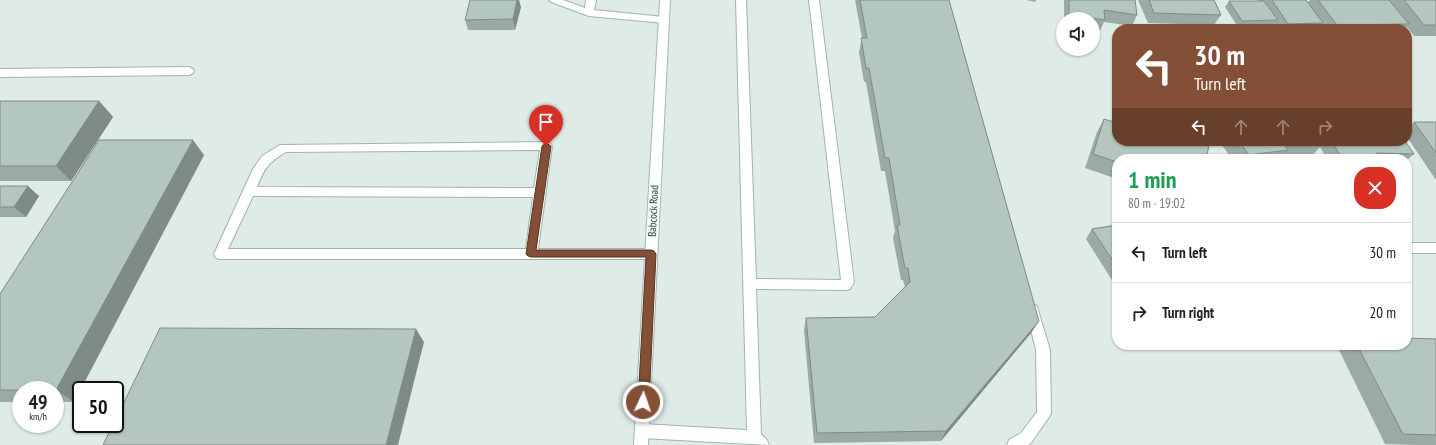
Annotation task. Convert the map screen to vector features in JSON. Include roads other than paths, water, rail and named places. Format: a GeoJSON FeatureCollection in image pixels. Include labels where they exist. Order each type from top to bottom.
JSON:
{"type":"FeatureCollection","features":[{"type":"Feature","properties":{"kind":"main road"},"geometry":{"type":"LineString","coordinates":[[554,0],[589,13],[664,20]]}},
{"type":"Feature","properties":{"kind":"main road"},"geometry":{"type":"LineString","coordinates":[[589,13],[591,0]]}},
{"type":"Feature","properties":{"kind":"main road","name":"Babcock Road"},"geometry":{"type":"LineString","coordinates":[[641,438],[665,0]]}},
{"type":"Feature","properties":{"kind":"main road"},"geometry":{"type":"LineString","coordinates":[[641,438],[758,441],[749,284],[741,0]]}},
{"type":"Feature","properties":{"kind":"main road"},"geometry":{"type":"LineString","coordinates":[[749,284],[846,285],[848,282],[814,0]]}},
{"type":"Feature","properties":{"kind":"main road"},"geometry":{"type":"LineString","coordinates":[[0,73],[188,71]]}},
{"type":"Feature","properties":{"kind":"main road"},"geometry":{"type":"LineString","coordinates":[[531,254],[546,146],[284,148],[266,159],[257,172],[220,254],[531,254],[651,254]]}},
{"type":"Feature","properties":{"kind":"main road"},"geometry":{"type":"LineString","coordinates":[[249,191],[539,193]]}},
{"type":"Feature","properties":{"kind":"main road"},"geometry":{"type":"LineString","coordinates":[[1412,248],[1436,248]]}},
{"type":"Feature","properties":{"kind":"main road"},"geometry":{"type":"LineString","coordinates":[[1014,445],[1026,438],[1044,414],[1042,350],[1028,296]]}}]}
